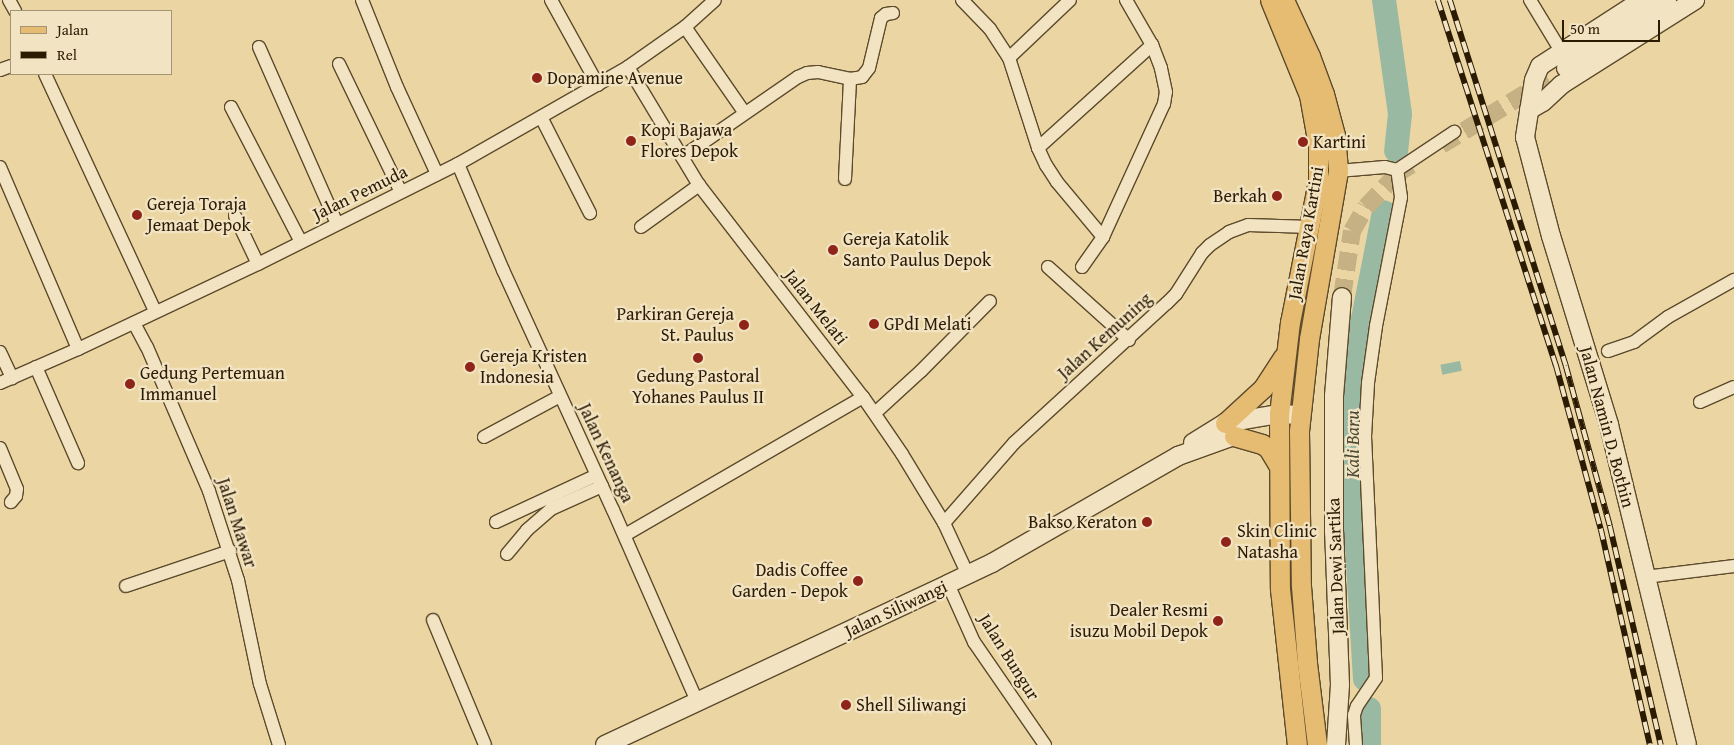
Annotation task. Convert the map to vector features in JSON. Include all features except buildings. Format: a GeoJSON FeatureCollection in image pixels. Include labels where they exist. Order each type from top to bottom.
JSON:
{"type":"FeatureCollection","features":[{"type":"Feature","properties":{"kind":"main road","name":"Jalan Raya Kartini"},"geometry":{"type":"LineString","coordinates":[[1270,0],[1297,63],[1315,120],[1319,168],[1311,227],[1285,354],[1279,414],[1280,589],[1297,745]]}},
{"type":"Feature","properties":{"kind":"main road","name":"Jalan Raya Kartini"},"geometry":{"type":"LineString","coordinates":[[1284,0],[1310,56],[1324,94],[1335,135],[1338,171],[1309,339],[1300,415],[1298,499],[1301,586],[1306,663],[1318,745]]}},
{"type":"Feature","properties":{"kind":"main road"},"geometry":{"type":"LineString","coordinates":[[1529,110],[1534,80],[1540,66],[1560,51],[1642,0]]}},
{"type":"Feature","properties":{"kind":"main road"},"geometry":{"type":"LineString","coordinates":[[1554,76],[1667,0]]}},
{"type":"Feature","properties":{"kind":"main road"},"geometry":{"type":"LineString","coordinates":[[1529,110],[1543,102],[1561,85],[1695,0]]}},
{"type":"Feature","properties":{"kind":"main road","name":"Jalan Namin D. Bothin"},"geometry":{"type":"LineString","coordinates":[[1529,110],[1524,137],[1528,158],[1609,425],[1687,745]]}},
{"type":"Feature","properties":{"kind":"main road","name":"Jalan Dewi Sartika"},"geometry":{"type":"LineString","coordinates":[[1336,745],[1340,685],[1334,532],[1334,396],[1342,297]]}},
{"type":"Feature","properties":{"kind":"main road"},"geometry":{"type":"LineString","coordinates":[[1279,466],[1268,448],[1230,430],[1263,388],[1285,354]]}},
{"type":"Feature","properties":{"kind":"main road","name":"Jalan Siliwangi"},"geometry":{"type":"LineString","coordinates":[[605,745],[627,740],[697,701],[968,575],[1178,456],[1194,442],[1279,414],[1300,415]]}},
{"type":"Feature","properties":{"kind":"street"},"geometry":{"type":"LineString","coordinates":[[362,0],[397,87],[437,174]]}},
{"type":"Feature","properties":{"kind":"street"},"geometry":{"type":"LineString","coordinates":[[551,0],[598,85]]}},
{"type":"Feature","properties":{"kind":"street","name":"Jalan Pemuda"},"geometry":{"type":"LineString","coordinates":[[6,380],[78,349],[258,264],[458,164],[628,67],[685,27],[715,0]]}},
{"type":"Feature","properties":{"kind":"street"},"geometry":{"type":"LineString","coordinates":[[962,0],[990,29],[1009,58],[1038,148],[1057,182],[1104,237]]}},
{"type":"Feature","properties":{"kind":"street"},"geometry":{"type":"LineString","coordinates":[[1009,58],[1070,0]]}},
{"type":"Feature","properties":{"kind":"street"},"geometry":{"type":"LineString","coordinates":[[1082,266],[1104,237],[1164,104],[1165,80],[1152,45],[1126,0]]}},
{"type":"Feature","properties":{"kind":"street"},"geometry":{"type":"LineString","coordinates":[[1530,0],[1560,51]]}},
{"type":"Feature","properties":{"kind":"street"},"geometry":{"type":"LineString","coordinates":[[682,157],[744,112],[807,73],[818,72],[850,79],[866,74],[881,18],[886,14],[893,13]]}},
{"type":"Feature","properties":{"kind":"street"},"geometry":{"type":"LineString","coordinates":[[685,27],[744,112]]}},
{"type":"Feature","properties":{"kind":"street"},"geometry":{"type":"LineString","coordinates":[[1038,148],[1152,45]]}},
{"type":"Feature","properties":{"kind":"street"},"geometry":{"type":"LineString","coordinates":[[259,47],[337,224]]}},
{"type":"Feature","properties":{"kind":"street"},"geometry":{"type":"LineString","coordinates":[[339,64],[401,192]]}},
{"type":"Feature","properties":{"kind":"street","name":"Jalan Melati"},"geometry":{"type":"LineString","coordinates":[[628,67],[699,185],[821,347],[875,413],[944,523],[968,575]]}},
{"type":"Feature","properties":{"kind":"street"},"geometry":{"type":"LineString","coordinates":[[45,75],[156,311]]}},
{"type":"Feature","properties":{"kind":"street"},"geometry":{"type":"LineString","coordinates":[[845,179],[850,79]]}},
{"type":"Feature","properties":{"kind":"street"},"geometry":{"type":"LineString","coordinates":[[232,107],[301,242]]}},
{"type":"Feature","properties":{"kind":"street"},"geometry":{"type":"LineString","coordinates":[[541,117],[590,213]]}},
{"type":"Feature","properties":{"kind":"street"},"geometry":{"type":"LineString","coordinates":[[1338,171],[1385,168],[1397,170],[1454,132]]}},
{"type":"Feature","properties":{"kind":"street","name":"Jalan Kenanga"},"geometry":{"type":"LineString","coordinates":[[458,164],[560,396],[625,535],[697,701]]}},
{"type":"Feature","properties":{"kind":"street"},"geometry":{"type":"LineString","coordinates":[[0,167],[78,349]]}},
{"type":"Feature","properties":{"kind":"street"},"geometry":{"type":"LineString","coordinates":[[1356,745],[1354,715],[1357,706],[1376,678],[1365,437],[1368,383],[1376,326],[1401,197],[1397,170]]}},
{"type":"Feature","properties":{"kind":"street"},"geometry":{"type":"LineString","coordinates":[[641,227],[699,185]]}},
{"type":"Feature","properties":{"kind":"street"},"geometry":{"type":"LineString","coordinates":[[235,216],[258,264]]}},
{"type":"Feature","properties":{"kind":"street","name":"Jalan Kemuning"},"geometry":{"type":"LineString","coordinates":[[944,523],[1014,443],[1129,340],[1176,294],[1202,253],[1218,239],[1248,226],[1311,227]]}},
{"type":"Feature","properties":{"kind":"street"},"geometry":{"type":"LineString","coordinates":[[1048,267],[1129,340]]}},
{"type":"Feature","properties":{"kind":"street"},"geometry":{"type":"LineString","coordinates":[[1608,352],[1634,342],[1668,317],[1734,280]]}},
{"type":"Feature","properties":{"kind":"street"},"geometry":{"type":"LineString","coordinates":[[875,413],[921,371],[990,301]]}},
{"type":"Feature","properties":{"kind":"street","name":"Jalan Mawar"},"geometry":{"type":"LineString","coordinates":[[134,323],[148,347],[175,409],[209,491],[230,551],[260,684],[279,745]]}},
{"type":"Feature","properties":{"kind":"street"},"geometry":{"type":"LineString","coordinates":[[0,352],[6,380]]}},
{"type":"Feature","properties":{"kind":"street"},"geometry":{"type":"LineString","coordinates":[[36,367],[78,462]]}},
{"type":"Feature","properties":{"kind":"street"},"geometry":{"type":"LineString","coordinates":[[1700,402],[1734,387]]}},
{"type":"Feature","properties":{"kind":"street"},"geometry":{"type":"LineString","coordinates":[[484,437],[560,396]]}},
{"type":"Feature","properties":{"kind":"street"},"geometry":{"type":"LineString","coordinates":[[625,535],[863,397]]}},
{"type":"Feature","properties":{"kind":"street"},"geometry":{"type":"LineString","coordinates":[[0,448],[17,489],[16,496],[11,502]]}},
{"type":"Feature","properties":{"kind":"street"},"geometry":{"type":"LineString","coordinates":[[496,522],[600,480]]}},
{"type":"Feature","properties":{"kind":"street"},"geometry":{"type":"LineString","coordinates":[[507,554],[527,530],[551,509],[600,480]]}},
{"type":"Feature","properties":{"kind":"street"},"geometry":{"type":"LineString","coordinates":[[126,586],[230,551]]}},
{"type":"Feature","properties":{"kind":"street"},"geometry":{"type":"LineString","coordinates":[[1646,577],[1734,566]]}},
{"type":"Feature","properties":{"kind":"street","name":"Jalan Bungur"},"geometry":{"type":"LineString","coordinates":[[948,584],[974,642],[1045,745]]}},
{"type":"Feature","properties":{"kind":"street"},"geometry":{"type":"LineString","coordinates":[[432,620],[485,745]]}},
{"type":"Feature","properties":{"kind":"shaded area"},"geometry":{"type":"Polygon","coordinates":[[[1460,361],[1462,371],[1442,375],[1440,365],[1460,361]]]}},
{"type":"Feature","properties":{"kind":"waterway","name":"Kali Baru"},"geometry":{"type":"LineString","coordinates":[[1384,0],[1400,114],[1396,151]]}},
{"type":"Feature","properties":{"kind":"waterway","name":"Kali Baru"},"geometry":{"type":"LineString","coordinates":[[1365,679],[1352,466],[1353,408],[1360,334],[1384,212]]}},
{"type":"Feature","properties":{"kind":"waterway","name":"Kali Baru"},"geometry":{"type":"LineString","coordinates":[[1369,709],[1369,745]]}},
{"type":"Feature","properties":{"kind":"tunnel"},"geometry":{"type":"LineString","coordinates":[[1441,145],[1554,76]]}},
{"type":"Feature","properties":{"kind":"tunnel"},"geometry":{"type":"LineString","coordinates":[[1342,297],[1352,231],[1366,207],[1399,172],[1411,165]]}},
{"type":"Feature","properties":{"kind":"railway"},"geometry":{"type":"LineString","coordinates":[[1438,0],[1556,365],[1601,529],[1650,745]]}},
{"type":"Feature","properties":{"kind":"railway"},"geometry":{"type":"LineString","coordinates":[[1450,0],[1566,366],[1610,526],[1661,745]]}},
{"type":"Feature","properties":{"kind":"place","name":"Dopamine Avenue"},"geometry":{"type":"Point","coordinates":[537,78]}},
{"type":"Feature","properties":{"kind":"place","name":"Kopi Bajawa Flores Depok"},"geometry":{"type":"Point","coordinates":[631,141]}},
{"type":"Feature","properties":{"kind":"place","name":"Kartini"},"geometry":{"type":"Point","coordinates":[1303,142]}},
{"type":"Feature","properties":{"kind":"place","name":"Berkah"},"geometry":{"type":"Point","coordinates":[1277,196]}},
{"type":"Feature","properties":{"kind":"place","name":"Gereja Toraja Jemaat Depok"},"geometry":{"type":"Point","coordinates":[137,215]}},
{"type":"Feature","properties":{"kind":"place","name":"Gereja Katolik Santo Paulus Depok"},"geometry":{"type":"Point","coordinates":[833,250]}},
{"type":"Feature","properties":{"kind":"place","name":"GPdI Melati"},"geometry":{"type":"Point","coordinates":[874,324]}},
{"type":"Feature","properties":{"kind":"place","name":"Parkiran Gereja St. Paulus"},"geometry":{"type":"Point","coordinates":[744,325]}},
{"type":"Feature","properties":{"kind":"place","name":"Gedung Pastoral Yohanes Paulus II"},"geometry":{"type":"Point","coordinates":[698,358]}},
{"type":"Feature","properties":{"kind":"place","name":"Gereja Kristen Indonesia"},"geometry":{"type":"Point","coordinates":[470,367]}},
{"type":"Feature","properties":{"kind":"place","name":"Gedung Pertemuan Immanuel"},"geometry":{"type":"Point","coordinates":[130,384]}},
{"type":"Feature","properties":{"kind":"place","name":"Bakso Keraton"},"geometry":{"type":"Point","coordinates":[1147,522]}},
{"type":"Feature","properties":{"kind":"place","name":"Skin Clinic Natasha"},"geometry":{"type":"Point","coordinates":[1226,542]}},
{"type":"Feature","properties":{"kind":"place","name":"Dadis Coffee Garden - Depok"},"geometry":{"type":"Point","coordinates":[858,581]}},
{"type":"Feature","properties":{"kind":"place","name":"Dealer Resmi isuzu Mobil Depok"},"geometry":{"type":"Point","coordinates":[1218,621]}},
{"type":"Feature","properties":{"kind":"place","name":"Shell Siliwangi"},"geometry":{"type":"Point","coordinates":[846,705]}}]}
